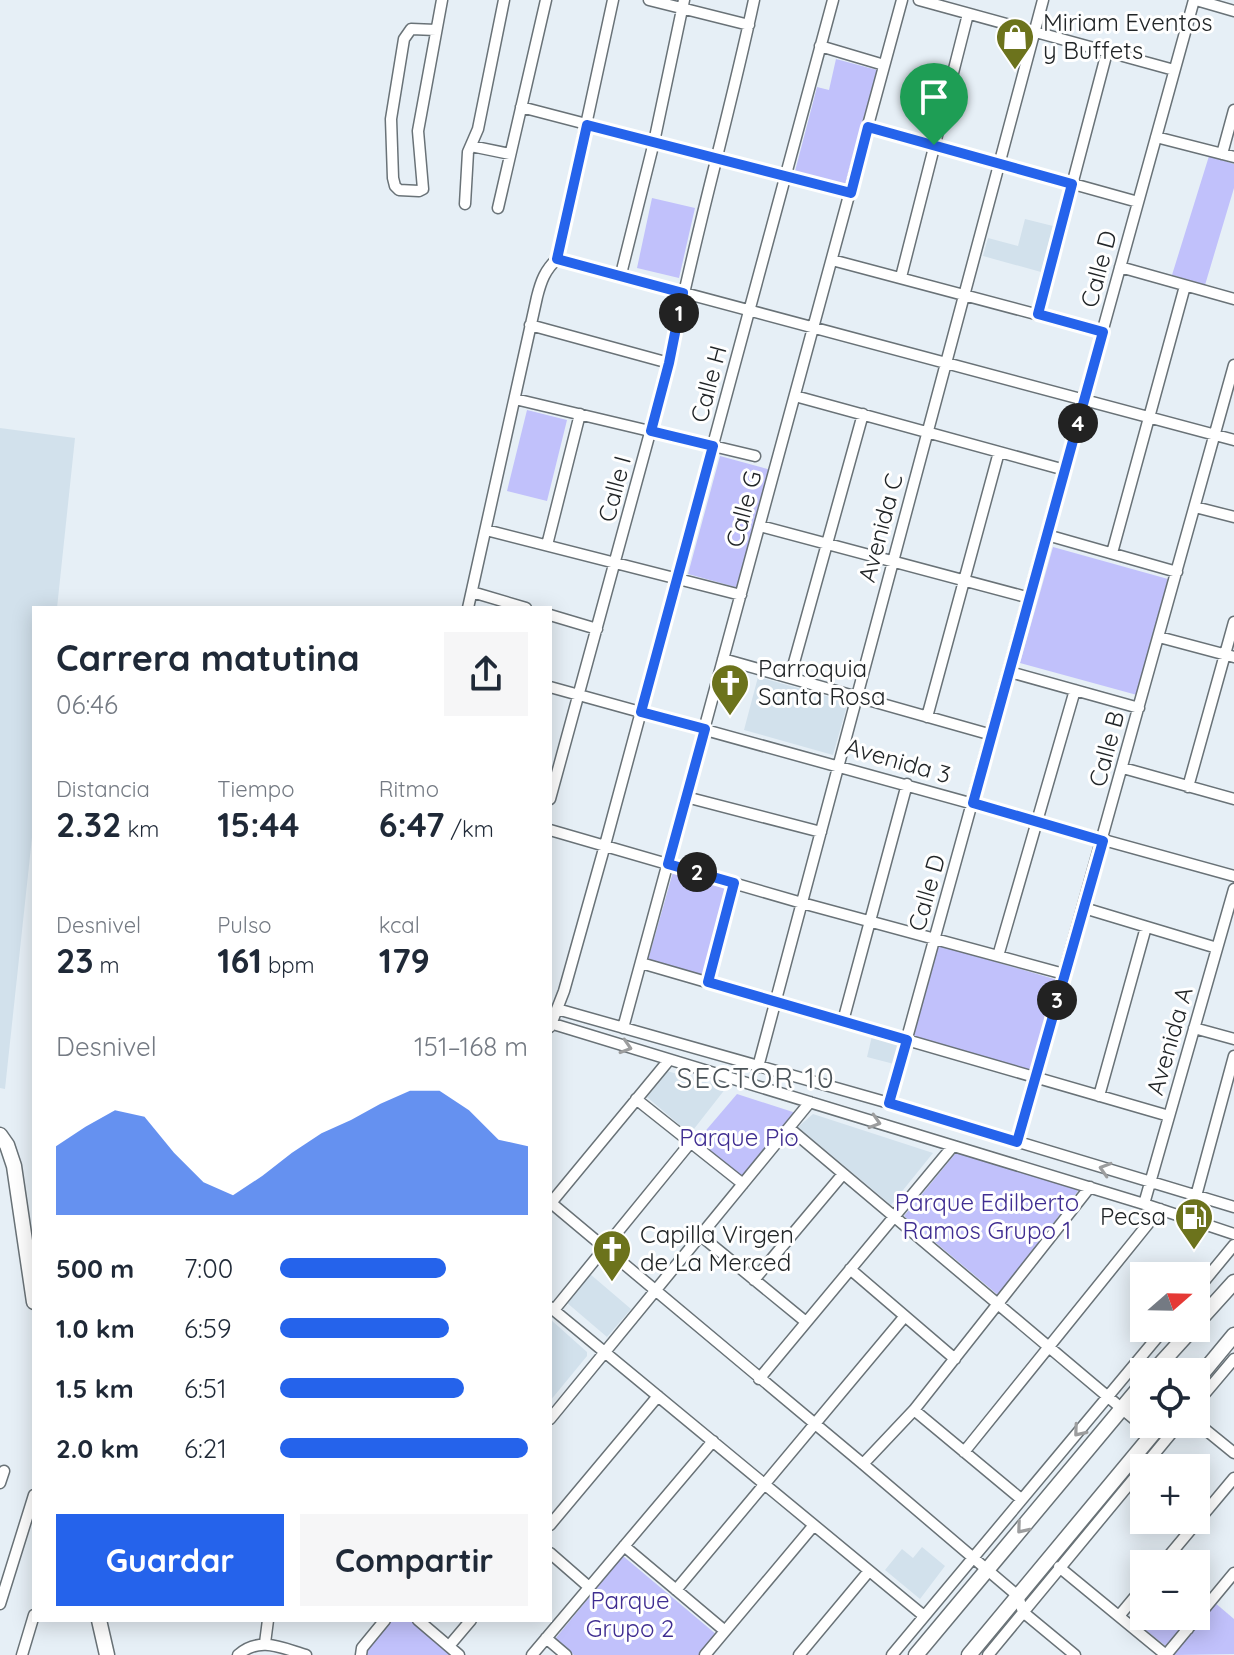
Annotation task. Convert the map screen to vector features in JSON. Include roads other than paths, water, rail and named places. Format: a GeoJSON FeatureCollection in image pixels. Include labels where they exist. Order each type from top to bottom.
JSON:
{"type":"FeatureCollection","features":[{"type":"Feature","properties":{"kind":"main road"},"geometry":{"type":"LineString","coordinates":[[0,1135],[12,1155],[32,1289]]}},
{"type":"Feature","properties":{"kind":"main road"},"geometry":{"type":"LineString","coordinates":[[1210,1308],[1234,1282]]}},
{"type":"Feature","properties":{"kind":"main road"},"geometry":{"type":"LineString","coordinates":[[1210,1364],[1234,1335]]}},
{"type":"Feature","properties":{"kind":"main road"},"geometry":{"type":"LineString","coordinates":[[1165,1358],[1180,1342]]}},
{"type":"Feature","properties":{"kind":"main road"},"geometry":{"type":"LineString","coordinates":[[916,1655],[1130,1398]]}},
{"type":"Feature","properties":{"kind":"main road"},"geometry":{"type":"LineString","coordinates":[[969,1655],[1149,1438]]}},
{"type":"Feature","properties":{"kind":"main road"},"geometry":{"type":"LineString","coordinates":[[99,1622],[107,1655]]}},
{"type":"Feature","properties":{"kind":"street"},"geometry":{"type":"LineString","coordinates":[[436,30],[411,29],[404,39],[391,119],[393,178],[399,190],[423,189],[418,131],[442,0]]}},
{"type":"Feature","properties":{"kind":"street"},"geometry":{"type":"LineString","coordinates":[[465,204],[466,162],[478,129],[504,0]]}},
{"type":"Feature","properties":{"kind":"street"},"geometry":{"type":"LineString","coordinates":[[498,208],[546,0]]}},
{"type":"Feature","properties":{"kind":"street"},"geometry":{"type":"LineString","coordinates":[[468,606],[530,325],[542,279],[557,259],[613,0]]}},
{"type":"Feature","properties":{"kind":"street"},"geometry":{"type":"LineString","coordinates":[[649,0],[683,5],[749,25]]}},
{"type":"Feature","properties":{"kind":"street","name":"Calle I"},"geometry":{"type":"LineString","coordinates":[[552,792],[669,363],[754,0]]}},
{"type":"Feature","properties":{"kind":"street","name":"Calle H"},"geometry":{"type":"LineString","coordinates":[[552,1020],[605,845],[833,0]]}},
{"type":"Feature","properties":{"kind":"street","name":"Calle G"},"geometry":{"type":"LineString","coordinates":[[623,1028],[902,0]]}},
{"type":"Feature","properties":{"kind":"street"},"geometry":{"type":"LineString","coordinates":[[919,0],[1174,70]]}},
{"type":"Feature","properties":{"kind":"street","name":"Avenida C"},"geometry":{"type":"LineString","coordinates":[[758,1067],[1043,0]]}},
{"type":"Feature","properties":{"kind":"street"},"geometry":{"type":"LineString","coordinates":[[1195,0],[1234,11]]}},
{"type":"Feature","properties":{"kind":"street","name":"Calle D"},"geometry":{"type":"LineString","coordinates":[[889,1103],[1195,0]]}},
{"type":"Feature","properties":{"kind":"street"},"geometry":{"type":"LineString","coordinates":[[621,274],[654,142],[683,5]]}},
{"type":"Feature","properties":{"kind":"street"},"geometry":{"type":"LineString","coordinates":[[901,277],[968,14]]}},
{"type":"Feature","properties":{"kind":"street"},"geometry":{"type":"LineString","coordinates":[[820,46],[884,65]]}},
{"type":"Feature","properties":{"kind":"street"},"geometry":{"type":"LineString","coordinates":[[1038,314],[1107,52]]}},
{"type":"Feature","properties":{"kind":"street"},"geometry":{"type":"LineString","coordinates":[[521,107],[851,193]]}},
{"type":"Feature","properties":{"kind":"street"},"geometry":{"type":"LineString","coordinates":[[1222,154],[1234,110]]}},
{"type":"Feature","properties":{"kind":"street"},"geometry":{"type":"LineString","coordinates":[[868,127],[1138,202]]}},
{"type":"Feature","properties":{"kind":"street"},"geometry":{"type":"LineString","coordinates":[[1156,137],[1234,157]]}},
{"type":"Feature","properties":{"kind":"street"},"geometry":{"type":"LineString","coordinates":[[471,146],[510,154]]}},
{"type":"Feature","properties":{"kind":"street"},"geometry":{"type":"LineString","coordinates":[[557,259],[1234,440]]}},
{"type":"Feature","properties":{"kind":"street"},"geometry":{"type":"LineString","coordinates":[[832,260],[1103,332]]}},
{"type":"Feature","properties":{"kind":"street"},"geometry":{"type":"LineString","coordinates":[[1120,267],[1234,299]]}},
{"type":"Feature","properties":{"kind":"street"},"geometry":{"type":"LineString","coordinates":[[1112,553],[1185,286]]}},
{"type":"Feature","properties":{"kind":"street"},"geometry":{"type":"LineString","coordinates":[[530,325],[669,363]]}},
{"type":"Feature","properties":{"kind":"street","name":"Calle B"},"geometry":{"type":"LineString","coordinates":[[1017,1142],[1234,368]]}},
{"type":"Feature","properties":{"kind":"street"},"geometry":{"type":"LineString","coordinates":[[795,396],[1065,470]]}},
{"type":"Feature","properties":{"kind":"street"},"geometry":{"type":"LineString","coordinates":[[515,399],[755,456]]}},
{"type":"Feature","properties":{"kind":"street"},"geometry":{"type":"LineString","coordinates":[[547,545],[580,414]]}},
{"type":"Feature","properties":{"kind":"street"},"geometry":{"type":"LineString","coordinates":[[790,677],[863,414]]}},
{"type":"Feature","properties":{"kind":"street"},"geometry":{"type":"LineString","coordinates":[[927,717],[999,452]]}},
{"type":"Feature","properties":{"kind":"street"},"geometry":{"type":"LineString","coordinates":[[1195,507],[1234,517]]}},
{"type":"Feature","properties":{"kind":"street"},"geometry":{"type":"LineString","coordinates":[[760,526],[1030,598]]}},
{"type":"Feature","properties":{"kind":"street"},"geometry":{"type":"LineString","coordinates":[[486,530],[741,595]]}},
{"type":"Feature","properties":{"kind":"street"},"geometry":{"type":"LineString","coordinates":[[1047,535],[1177,572]]}},
{"type":"Feature","properties":{"kind":"street"},"geometry":{"type":"LineString","coordinates":[[472,592],[519,606]]}},
{"type":"Feature","properties":{"kind":"street"},"geometry":{"type":"LineString","coordinates":[[552,616],[597,629]]}},
{"type":"Feature","properties":{"kind":"street"},"geometry":{"type":"LineString","coordinates":[[1188,787],[1229,656],[1234,622]]}},
{"type":"Feature","properties":{"kind":"street"},"geometry":{"type":"LineString","coordinates":[[1159,637],[1229,656]]}},
{"type":"Feature","properties":{"kind":"street"},"geometry":{"type":"LineString","coordinates":[[723,659],[992,735]]}},
{"type":"Feature","properties":{"kind":"street"},"geometry":{"type":"LineString","coordinates":[[1010,672],[1139,708]]}},
{"type":"Feature","properties":{"kind":"street","name":"Avenida 3"},"geometry":{"type":"LineString","coordinates":[[552,688],[839,764],[1234,876]]}},
{"type":"Feature","properties":{"kind":"street"},"geometry":{"type":"LineString","coordinates":[[998,956],[1075,690]]}},
{"type":"Feature","properties":{"kind":"street"},"geometry":{"type":"LineString","coordinates":[[1123,768],[1234,799]]}},
{"type":"Feature","properties":{"kind":"street"},"geometry":{"type":"LineString","coordinates":[[843,1021],[907,784]]}},
{"type":"Feature","properties":{"kind":"street"},"geometry":{"type":"LineString","coordinates":[[686,797],[821,832]]}},
{"type":"Feature","properties":{"kind":"street"},"geometry":{"type":"LineString","coordinates":[[552,831],[1064,974]]}},
{"type":"Feature","properties":{"kind":"street"},"geometry":{"type":"LineString","coordinates":[[708,982],[734,883]]}},
{"type":"Feature","properties":{"kind":"street","name":"Avenida A"},"geometry":{"type":"LineString","coordinates":[[1144,1204],[1234,889]]}},
{"type":"Feature","properties":{"kind":"street"},"geometry":{"type":"LineString","coordinates":[[1084,908],[1217,948]]}},
{"type":"Feature","properties":{"kind":"street"},"geometry":{"type":"LineString","coordinates":[[1099,1096],[1146,927]]}},
{"type":"Feature","properties":{"kind":"street"},"geometry":{"type":"LineString","coordinates":[[641,963],[1169,1116]]}},
{"type":"Feature","properties":{"kind":"street"},"geometry":{"type":"LineString","coordinates":[[557,1009],[889,1103],[1196,1196],[1233,1203]]}},
{"type":"Feature","properties":{"kind":"street"},"geometry":{"type":"LineString","coordinates":[[552,1026],[1090,1187],[1234,1234]]}},
{"type":"Feature","properties":{"kind":"street"},"geometry":{"type":"LineString","coordinates":[[1194,1028],[1234,1039]]}},
{"type":"Feature","properties":{"kind":"street"},"geometry":{"type":"LineString","coordinates":[[1196,1196],[1234,1056]]}},
{"type":"Feature","properties":{"kind":"street"},"geometry":{"type":"LineString","coordinates":[[552,1201],[669,1060]]}},
{"type":"Feature","properties":{"kind":"street"},"geometry":{"type":"LineString","coordinates":[[636,1099],[743,1184]]}},
{"type":"Feature","properties":{"kind":"street"},"geometry":{"type":"LineString","coordinates":[[552,1417],[810,1102]]}},
{"type":"Feature","properties":{"kind":"street"},"geometry":{"type":"LineString","coordinates":[[789,1128],[1130,1413]]}},
{"type":"Feature","properties":{"kind":"street"},"geometry":{"type":"LineString","coordinates":[[691,1142],[552,1308],[924,1616]]}},
{"type":"Feature","properties":{"kind":"street"},"geometry":{"type":"LineString","coordinates":[[759,1379],[953,1146]]}},
{"type":"Feature","properties":{"kind":"street"},"geometry":{"type":"LineString","coordinates":[[754,1280],[843,1174]]}},
{"type":"Feature","properties":{"kind":"street"},"geometry":{"type":"LineString","coordinates":[[863,1464],[914,1410],[1090,1187]]}},
{"type":"Feature","properties":{"kind":"street"},"geometry":{"type":"LineString","coordinates":[[552,1205],[1018,1596],[1023,1612],[1075,1655]]}},
{"type":"Feature","properties":{"kind":"street"},"geometry":{"type":"LineString","coordinates":[[964,1452],[1160,1209]]}},
{"type":"Feature","properties":{"kind":"street"},"geometry":{"type":"LineString","coordinates":[[701,1236],[806,1322]]}},
{"type":"Feature","properties":{"kind":"street"},"geometry":{"type":"LineString","coordinates":[[1210,1274],[1234,1245]]}},
{"type":"Feature","properties":{"kind":"street"},"geometry":{"type":"LineString","coordinates":[[850,1269],[955,1359]]}},
{"type":"Feature","properties":{"kind":"street"},"geometry":{"type":"LineString","coordinates":[[676,1590],[905,1316]]}},
{"type":"Feature","properties":{"kind":"street"},"geometry":{"type":"LineString","coordinates":[[892,1655],[1153,1342]]}},
{"type":"Feature","properties":{"kind":"street"},"geometry":{"type":"LineString","coordinates":[[1210,1387],[1234,1359]]}},
{"type":"Feature","properties":{"kind":"street"},"geometry":{"type":"LineString","coordinates":[[552,1523],[658,1396]]}},
{"type":"Feature","properties":{"kind":"street"},"geometry":{"type":"LineString","coordinates":[[914,1410],[1021,1499]]}},
{"type":"Feature","properties":{"kind":"street"},"geometry":{"type":"LineString","coordinates":[[1210,1433],[1234,1453]]}},
{"type":"Feature","properties":{"kind":"street"},"geometry":{"type":"LineString","coordinates":[[988,1655],[1167,1438]]}},
{"type":"Feature","properties":{"kind":"street"},"geometry":{"type":"LineString","coordinates":[[532,1655],[713,1441]]}},
{"type":"Feature","properties":{"kind":"street"},"geometry":{"type":"LineString","coordinates":[[0,1483],[4,1471]]}},
{"type":"Feature","properties":{"kind":"street"},"geometry":{"type":"LineString","coordinates":[[1174,1550],[1234,1478]]}},
{"type":"Feature","properties":{"kind":"street"},"geometry":{"type":"LineString","coordinates":[[0,1604],[32,1501]]}},
{"type":"Feature","properties":{"kind":"street"},"geometry":{"type":"LineString","coordinates":[[705,1655],[814,1525]]}},
{"type":"Feature","properties":{"kind":"street"},"geometry":{"type":"LineString","coordinates":[[624,1546],[725,1631]]}},
{"type":"Feature","properties":{"kind":"street"},"geometry":{"type":"LineString","coordinates":[[552,1555],[589,1587]]}},
{"type":"Feature","properties":{"kind":"street"},"geometry":{"type":"LineString","coordinates":[[1059,1567],[1166,1655],[1187,1630]]}},
{"type":"Feature","properties":{"kind":"street"},"geometry":{"type":"LineString","coordinates":[[799,1655],[869,1571]]}},
{"type":"Feature","properties":{"kind":"street"},"geometry":{"type":"LineString","coordinates":[[1210,1602],[1234,1573]]}},
{"type":"Feature","properties":{"kind":"street"},"geometry":{"type":"LineString","coordinates":[[1119,1616],[1130,1604]]}},
{"type":"Feature","properties":{"kind":"street"},"geometry":{"type":"LineString","coordinates":[[22,1655],[32,1622]]}},
{"type":"Feature","properties":{"kind":"street"},"geometry":{"type":"LineString","coordinates":[[265,1643],[268,1622]]}},
{"type":"Feature","properties":{"kind":"street"},"geometry":{"type":"LineString","coordinates":[[362,1651],[384,1622]]}},
{"type":"Feature","properties":{"kind":"street"},"geometry":{"type":"LineString","coordinates":[[420,1622],[459,1655]]}},
{"type":"Feature","properties":{"kind":"street"},"geometry":{"type":"LineString","coordinates":[[449,1646],[469,1622]]}},
{"type":"Feature","properties":{"kind":"street"},"geometry":{"type":"LineString","coordinates":[[546,1638],[566,1655]]}},
{"type":"Feature","properties":{"kind":"street"},"geometry":{"type":"LineString","coordinates":[[238,1655],[253,1645],[265,1643],[306,1655]]}},
{"type":"Feature","properties":{"kind":"place","name":"Miriam Eventos y Buffets"},"geometry":{"type":"Point","coordinates":[1015,71]}},
{"type":"Feature","properties":{"kind":"place","name":"Parroquia Santa Rosa"},"geometry":{"type":"Point","coordinates":[730,717]}},
{"type":"Feature","properties":{"kind":"place","name":"Pecsa"},"geometry":{"type":"Point","coordinates":[1194,1251]}},
{"type":"Feature","properties":{"kind":"place","name":"Capilla Virgen de La Merced"},"geometry":{"type":"Point","coordinates":[612,1283]}},
{"type":"Feature","properties":{"kind":"district","name":"SECTOR 10"},"geometry":{"type":"Point","coordinates":[756,1078]}},
{"type":"Feature","properties":{"kind":"park label","name":"Parque Pio"},"geometry":{"type":"Point","coordinates":[739,1138]}},
{"type":"Feature","properties":{"kind":"park label","name":"Parque Edilberto Ramos Grupo 1"},"geometry":{"type":"Point","coordinates":[987,1217]}},
{"type":"Feature","properties":{"kind":"park label","name":"Parque Grupo 2"},"geometry":{"type":"Point","coordinates":[630,1615]}}]}
